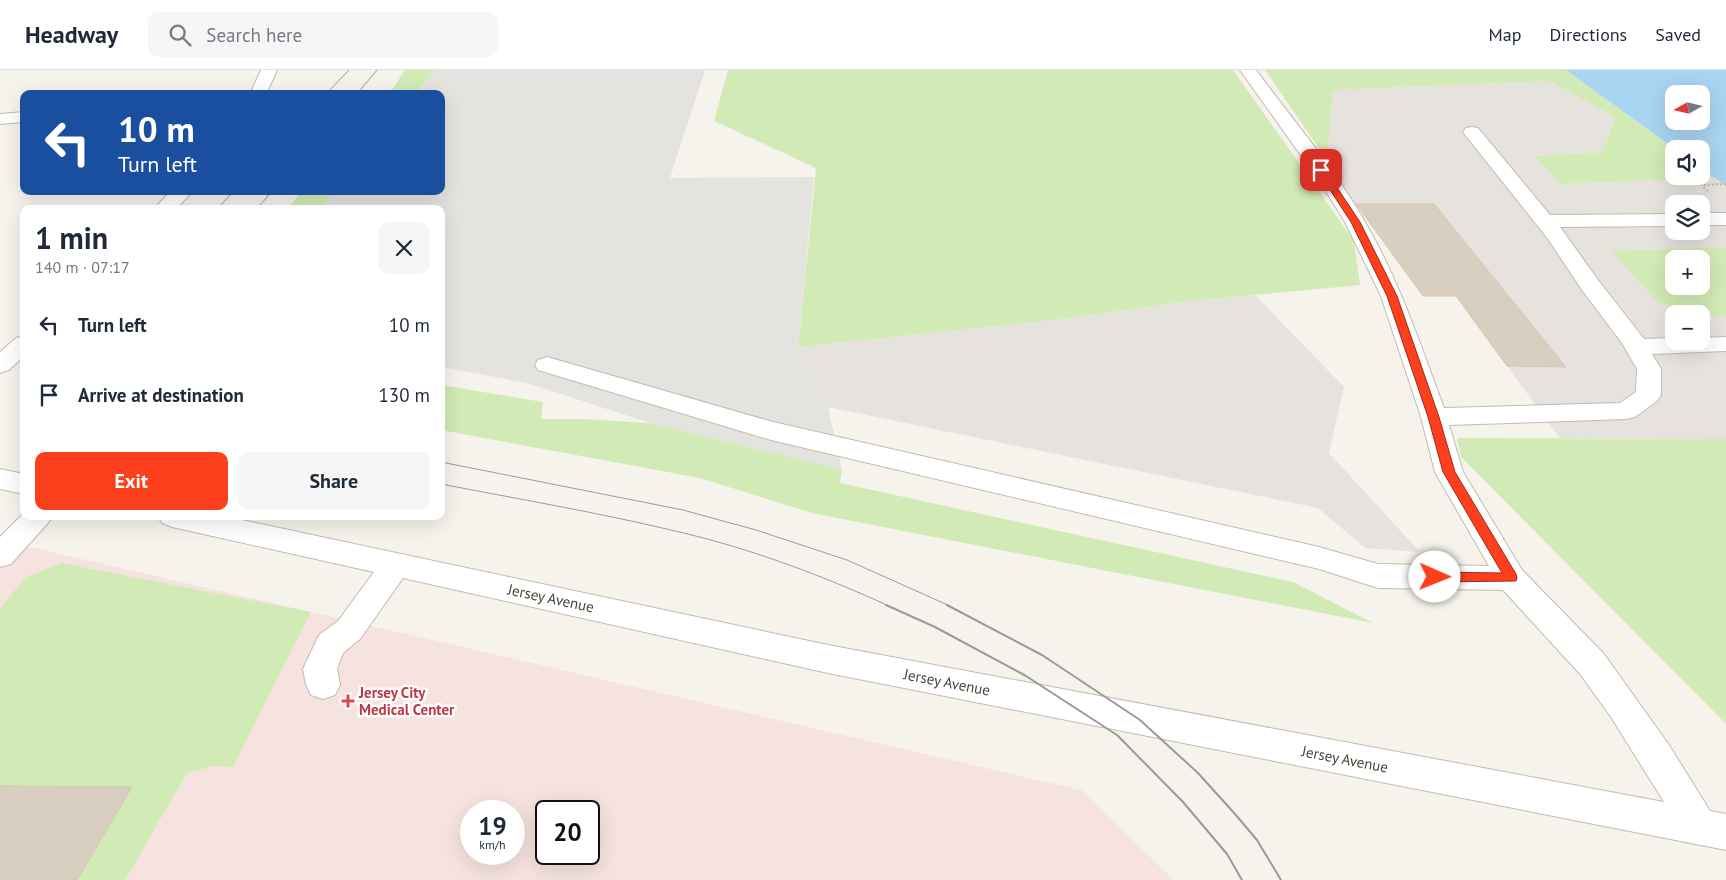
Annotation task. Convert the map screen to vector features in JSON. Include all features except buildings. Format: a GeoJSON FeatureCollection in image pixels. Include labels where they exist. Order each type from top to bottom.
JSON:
{"type":"FeatureCollection","features":[{"type":"Feature","properties":{"kind":"street"},"geometry":{"type":"LineString","coordinates":[[260,90],[270,70]]}},
{"type":"Feature","properties":{"kind":"street"},"geometry":{"type":"LineString","coordinates":[[1248,70],[1331,184],[1356,222],[1392,296],[1434,417],[1449,472],[1511,578],[1592,664],[1656,756],[1712,830]]}},
{"type":"Feature","properties":{"kind":"street"},"geometry":{"type":"LineString","coordinates":[[0,119],[20,117]]}},
{"type":"Feature","properties":{"kind":"street"},"geometry":{"type":"LineString","coordinates":[[1434,417],[1626,411],[1648,395],[1649,369],[1636,347],[1546,221],[1472,132]]}},
{"type":"Feature","properties":{"kind":"street"},"geometry":{"type":"LineString","coordinates":[[168,205],[179,195]]}},
{"type":"Feature","properties":{"kind":"street"},"geometry":{"type":"LineString","coordinates":[[1710,219],[1726,219]]}},
{"type":"Feature","properties":{"kind":"street"},"geometry":{"type":"LineString","coordinates":[[1546,221],[1665,220]]}},
{"type":"Feature","properties":{"kind":"street"},"geometry":{"type":"LineString","coordinates":[[1636,347],[1726,344]]}},
{"type":"Feature","properties":{"kind":"street"},"geometry":{"type":"LineString","coordinates":[[0,365],[20,346]]}},
{"type":"Feature","properties":{"kind":"street"},"geometry":{"type":"LineString","coordinates":[[547,366],[771,431],[1319,558],[1378,576],[1511,578]]}},
{"type":"Feature","properties":{"kind":"street"},"geometry":{"type":"LineString","coordinates":[[0,479],[20,483]]}},
{"type":"Feature","properties":{"kind":"street"},"geometry":{"type":"LineString","coordinates":[[0,556],[34,520]]}},
{"type":"Feature","properties":{"kind":"street","name":"Jersey Avenue"},"geometry":{"type":"LineString","coordinates":[[191,520],[828,659],[1712,830]]}},
{"type":"Feature","properties":{"kind":"street"},"geometry":{"type":"LineString","coordinates":[[320,692],[339,670],[351,644],[349,630],[396,564]]}},
{"type":"Feature","properties":{"kind":"shaded area"},"geometry":{"type":"Polygon","coordinates":[[[434,70],[705,70],[670,178],[814,177],[798,347],[828,407],[842,470],[650,423],[527,383],[445,368],[445,205],[323,205],[332,195],[445,195],[445,90],[420,90],[434,70]]]}},
{"type":"Feature","properties":{"kind":"shaded area"},"geometry":{"type":"Polygon","coordinates":[[[1550,81],[1616,118],[1602,152],[1535,156],[1560,184],[1665,180],[1665,185],[1710,185],[1710,178],[1716,178],[1726,186],[1726,247],[1612,251],[1658,303],[1667,305],[1665,305],[1665,350],[1710,350],[1710,314],[1726,318],[1726,439],[1560,438],[1507,366],[1566,367],[1434,204],[1355,204],[1327,160],[1333,90],[1550,81]]]}},
{"type":"Feature","properties":{"kind":"shaded area"},"geometry":{"type":"Polygon","coordinates":[[[1255,295],[1344,387],[1329,453],[1420,552],[1365,548],[1318,508],[828,407],[798,347],[1063,319],[1189,301],[1255,295]]]}},
{"type":"Feature","properties":{"kind":"shaded area","name":"Jersey City Medical Center"},"geometry":{"type":"Polygon","coordinates":[[[0,540],[1081,790],[1174,880],[0,880],[0,540]]]}},
{"type":"Feature","properties":{"kind":"green space"},"geometry":{"type":"Polygon","coordinates":[[[405,70],[434,70],[420,90],[392,90],[405,70]]]}},
{"type":"Feature","properties":{"kind":"green space"},"geometry":{"type":"Polygon","coordinates":[[[728,70],[1233,70],[1354,241],[1360,285],[1189,301],[1063,319],[798,347],[816,168],[714,121],[728,70]]]}},
{"type":"Feature","properties":{"kind":"green space"},"geometry":{"type":"Polygon","coordinates":[[[1265,70],[1566,70],[1665,142],[1665,180],[1560,184],[1535,156],[1602,152],[1616,118],[1550,81],[1333,90],[1327,160],[1265,70]]]}},
{"type":"Feature","properties":{"kind":"green space"},"geometry":{"type":"Polygon","coordinates":[[[299,195],[332,195],[323,205],[291,205],[299,195]]]}},
{"type":"Feature","properties":{"kind":"green space"},"geometry":{"type":"Polygon","coordinates":[[[1726,247],[1726,318],[1710,314],[1710,305],[1667,305],[1658,303],[1611,251],[1726,247]]]}},
{"type":"Feature","properties":{"kind":"green space"},"geometry":{"type":"Polygon","coordinates":[[[445,386],[543,402],[541,419],[585,419],[660,424],[842,470],[840,483],[1293,582],[1373,623],[812,513],[700,478],[445,431],[445,386]]]}},
{"type":"Feature","properties":{"kind":"green space"},"geometry":{"type":"Polygon","coordinates":[[[1457,438],[1726,439],[1726,724],[1461,457],[1457,438]]]}},
{"type":"Feature","properties":{"kind":"green space"},"geometry":{"type":"Polygon","coordinates":[[[62,563],[311,612],[233,767],[213,766],[187,773],[125,880],[77,880],[131,788],[0,786],[0,608],[26,577],[62,563]]]}},
{"type":"Feature","properties":{"kind":"water"},"geometry":{"type":"Polygon","coordinates":[[[1566,70],[1726,70],[1726,186],[1710,174],[1710,140],[1665,140],[1665,142],[1566,70]]]}},
{"type":"Feature","properties":{"kind":"tram line"},"geometry":{"type":"LineString","coordinates":[[330,90],[349,70]]}},
{"type":"Feature","properties":{"kind":"tram line"},"geometry":{"type":"LineString","coordinates":[[360,90],[377,70]]}},
{"type":"Feature","properties":{"kind":"tram line"},"geometry":{"type":"LineString","coordinates":[[221,205],[230,195]]}},
{"type":"Feature","properties":{"kind":"tram line"},"geometry":{"type":"LineString","coordinates":[[260,205],[269,195]]}},
{"type":"Feature","properties":{"kind":"tram line"},"geometry":{"type":"LineString","coordinates":[[445,463],[683,510],[756,530],[847,560],[950,606]]}},
{"type":"Feature","properties":{"kind":"tram line"},"geometry":{"type":"LineString","coordinates":[[445,485],[614,517],[699,537],[782,562],[889,606]]}},
{"type":"Feature","properties":{"kind":"tram line"},"geometry":{"type":"LineString","coordinates":[[886,605],[935,627],[1026,676],[1117,735],[1183,802],[1227,854],[1242,880]]}},
{"type":"Feature","properties":{"kind":"tram line"},"geometry":{"type":"LineString","coordinates":[[947,605],[1042,655],[1140,720],[1198,773],[1235,814],[1257,840],[1281,880]]}},
{"type":"Feature","properties":{"kind":"place","name":"Jersey City Medical Center"},"geometry":{"type":"Point","coordinates":[348,701]}},
{"type":"Feature","properties":{"kind":"route"},"geometry":{"type":"LineString","coordinates":[[1321,170],[1356,222],[1392,296],[1434,417],[1449,472],[1511,578],[1435,577]]}}]}
